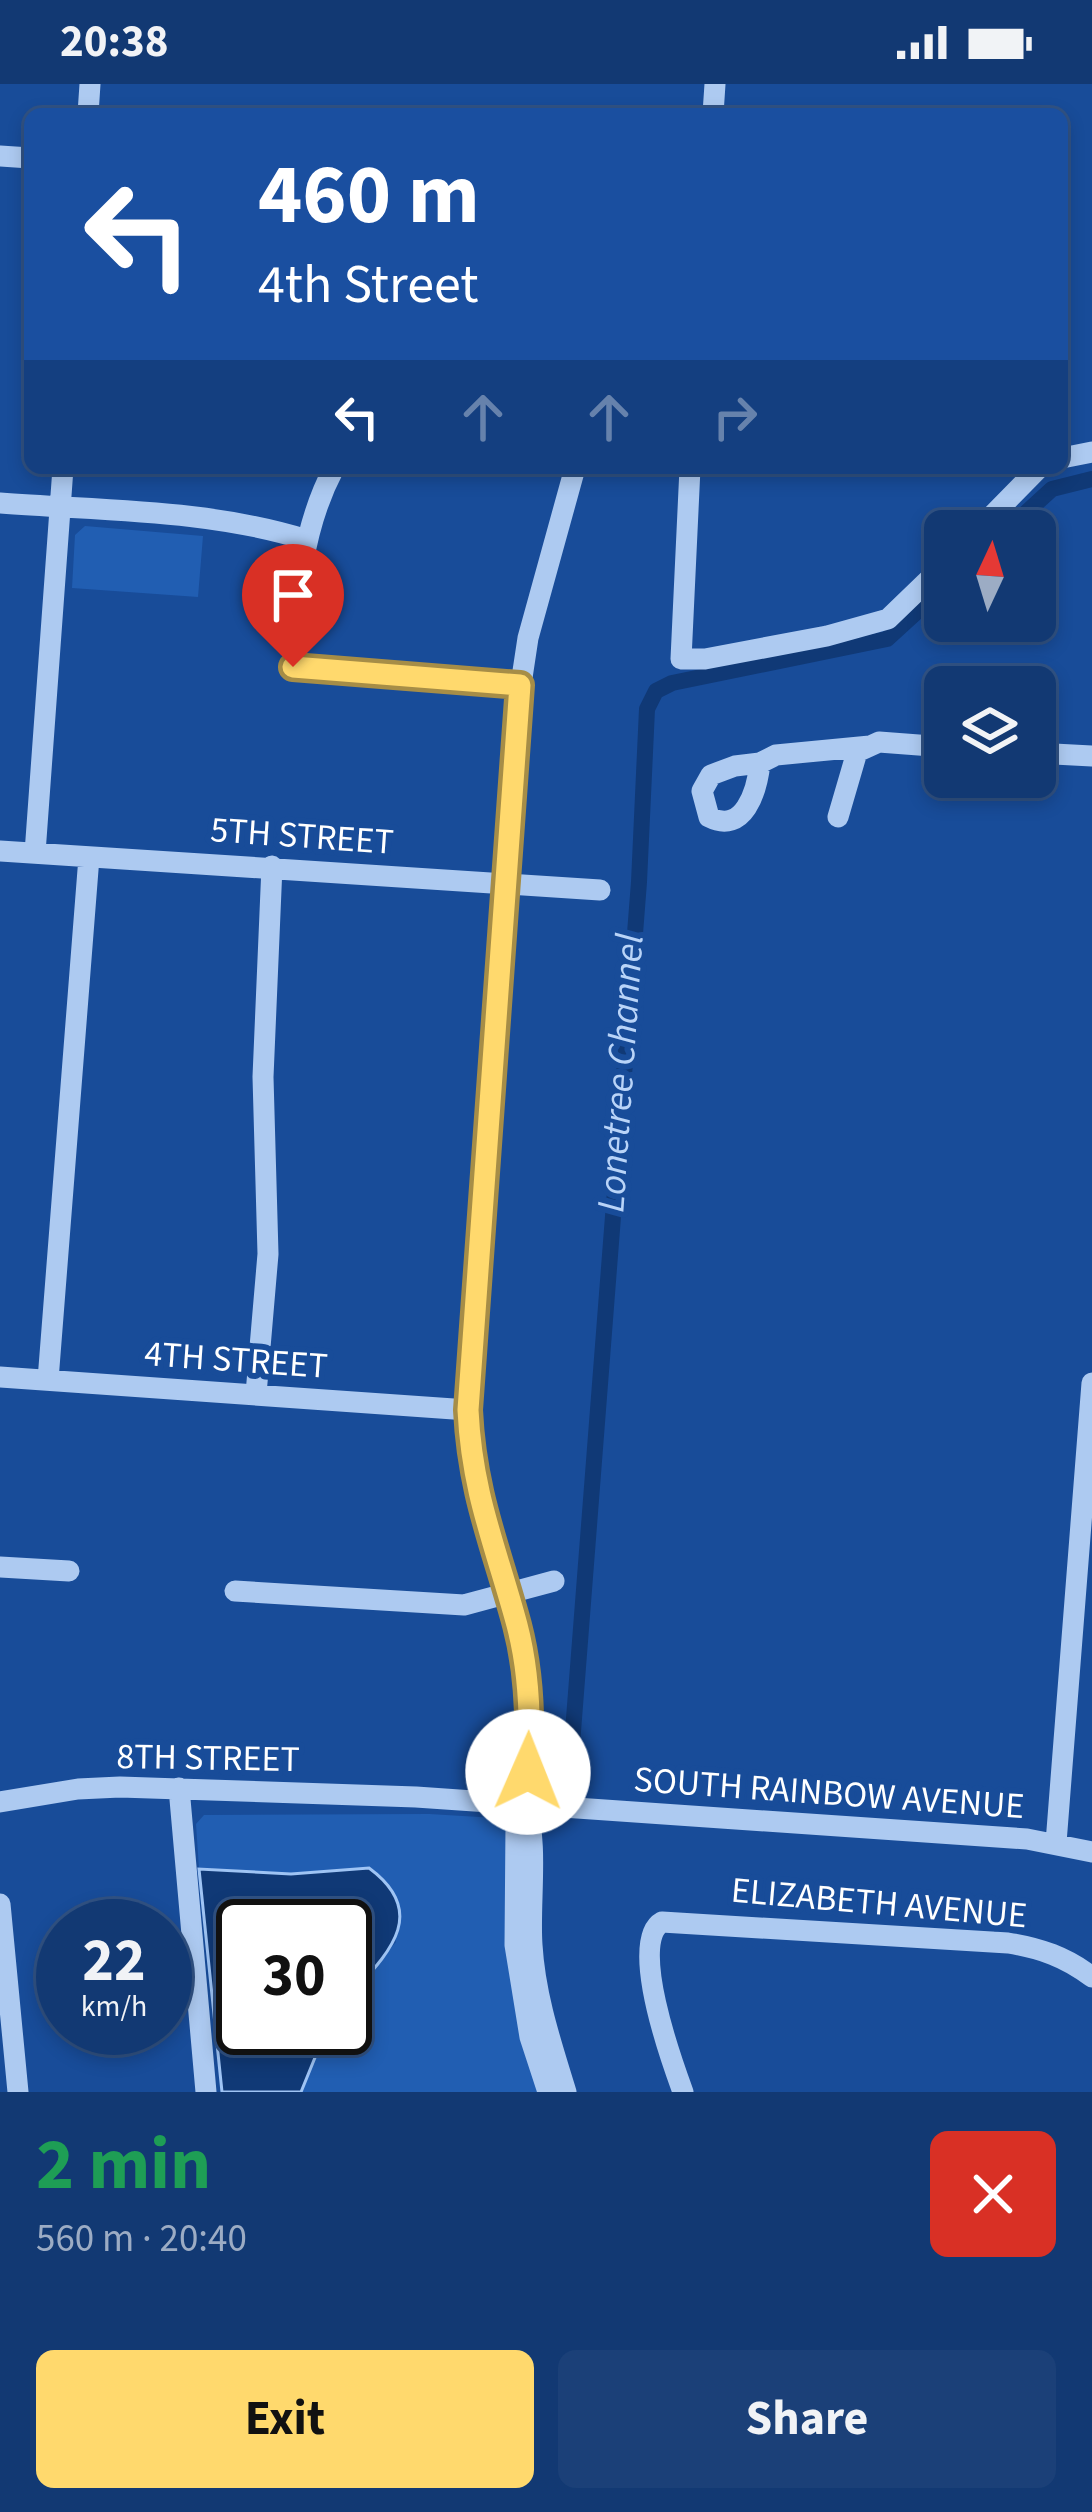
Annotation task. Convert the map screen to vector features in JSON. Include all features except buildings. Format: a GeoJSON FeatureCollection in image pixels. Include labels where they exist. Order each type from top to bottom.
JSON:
{"type":"FeatureCollection","features":[{"type":"Feature","properties":{"kind":"street"},"geometry":{"type":"LineString","coordinates":[[35,853],[64,474]]}},
{"type":"Feature","properties":{"kind":"street"},"geometry":{"type":"LineString","coordinates":[[332,474],[307,540],[297,596],[293,667],[520,685]]}},
{"type":"Feature","properties":{"kind":"street"},"geometry":{"type":"LineString","coordinates":[[566,2092],[535,1976],[530,1898],[533,1825],[525,1804],[529,1693],[517,1625],[480,1509],[468,1410],[520,685],[528,638],[573,474]]}},
{"type":"Feature","properties":{"kind":"street"},"geometry":{"type":"LineString","coordinates":[[690,474],[681,659],[705,659],[827,636],[888,619],[924,584]]}},
{"type":"Feature","properties":{"kind":"street"},"geometry":{"type":"LineString","coordinates":[[998,510],[1033,474]]}},
{"type":"Feature","properties":{"kind":"street"},"geometry":{"type":"LineString","coordinates":[[0,502],[236,521],[307,540]]}},
{"type":"Feature","properties":{"kind":"street"},"geometry":{"type":"LineString","coordinates":[[838,817],[857,752],[878,742],[924,745]]}},
{"type":"Feature","properties":{"kind":"street"},"geometry":{"type":"LineString","coordinates":[[760,764],[776,755],[870,746]]}},
{"type":"Feature","properties":{"kind":"street"},"geometry":{"type":"LineString","coordinates":[[1056,754],[1092,756]]}},
{"type":"Feature","properties":{"kind":"street","name":"5TH STREET"},"geometry":{"type":"LineString","coordinates":[[0,850],[600,890]]}},
{"type":"Feature","properties":{"kind":"street"},"geometry":{"type":"LineString","coordinates":[[48,1380],[89,856]]}},
{"type":"Feature","properties":{"kind":"street"},"geometry":{"type":"LineString","coordinates":[[256,1394],[268,1254],[262,1077],[272,866]]}},
{"type":"Feature","properties":{"kind":"street","name":"4TH STREET"},"geometry":{"type":"LineString","coordinates":[[0,1377],[468,1410]]}},
{"type":"Feature","properties":{"kind":"street"},"geometry":{"type":"LineString","coordinates":[[1056,1843],[1092,1383]]}},
{"type":"Feature","properties":{"kind":"street"},"geometry":{"type":"LineString","coordinates":[[0,1568],[69,1571]]}},
{"type":"Feature","properties":{"kind":"street"},"geometry":{"type":"LineString","coordinates":[[235,1591],[446,1605],[554,1581]]}},
{"type":"Feature","properties":{"kind":"street"},"geometry":{"type":"LineString","coordinates":[[179,1788],[206,2092]]}},
{"type":"Feature","properties":{"kind":"street","name":"8TH STREET"},"geometry":{"type":"LineString","coordinates":[[0,1802],[78,1789],[416,1797]]}},
{"type":"Feature","properties":{"kind":"street","name":"SOUTH RAINBOW AVENUE"},"geometry":{"type":"LineString","coordinates":[[416,1797],[1056,1843],[1092,1852]]}},
{"type":"Feature","properties":{"kind":"street"},"geometry":{"type":"LineString","coordinates":[[525,1804],[515,1824],[515,1945],[530,2037],[548,2092]]}},
{"type":"Feature","properties":{"kind":"street"},"geometry":{"type":"LineString","coordinates":[[0,1904],[18,2092]]}},
{"type":"Feature","properties":{"kind":"street","name":"ELIZABETH AVENUE"},"geometry":{"type":"LineString","coordinates":[[683,2092],[652,1981],[654,1926],[671,1920],[1008,1943],[1063,1958],[1092,1977]]}},
{"type":"Feature","properties":{"kind":"shaded area"},"geometry":{"type":"Polygon","coordinates":[[[85,526],[203,536],[198,597],[72,588],[75,535],[85,526]]]}},
{"type":"Feature","properties":{"kind":"shaded area"},"geometry":{"type":"Polygon","coordinates":[[[429,1814],[504,1822],[509,1831],[538,2092],[301,2092],[316,2055],[372,2055],[372,1970],[396,1942],[369,1868],[291,1874],[199,1869],[196,1824],[204,1815],[429,1814]]]}},
{"type":"Feature","properties":{"kind":"shaded area"},"geometry":{"type":"Polygon","coordinates":[[[369,1868],[398,1903],[395,1937],[372,1971],[372,1899],[216,1899],[216,2034],[199,1869],[291,1874],[369,1868]]]}},
{"type":"Feature","properties":{"kind":"shaded area"},"geometry":{"type":"Polygon","coordinates":[[[218,2055],[316,2055],[301,2092],[222,2092],[218,2055]]]}},
{"type":"Feature","properties":{"kind":"waterway","name":"Lonetree Channel"},"geometry":{"type":"LineString","coordinates":[[1029,510],[1052,489],[1092,479]]}},
{"type":"Feature","properties":{"kind":"waterway","name":"Lonetree Channel"},"geometry":{"type":"LineString","coordinates":[[570,1770],[639,882],[647,709],[656,691],[672,683],[887,639],[924,605]]}},
{"type":"Feature","properties":{"kind":"route"},"geometry":{"type":"LineString","coordinates":[[293,667],[520,685],[468,1410],[480,1509],[524,1660],[529,1693],[528,1772]]}}]}
